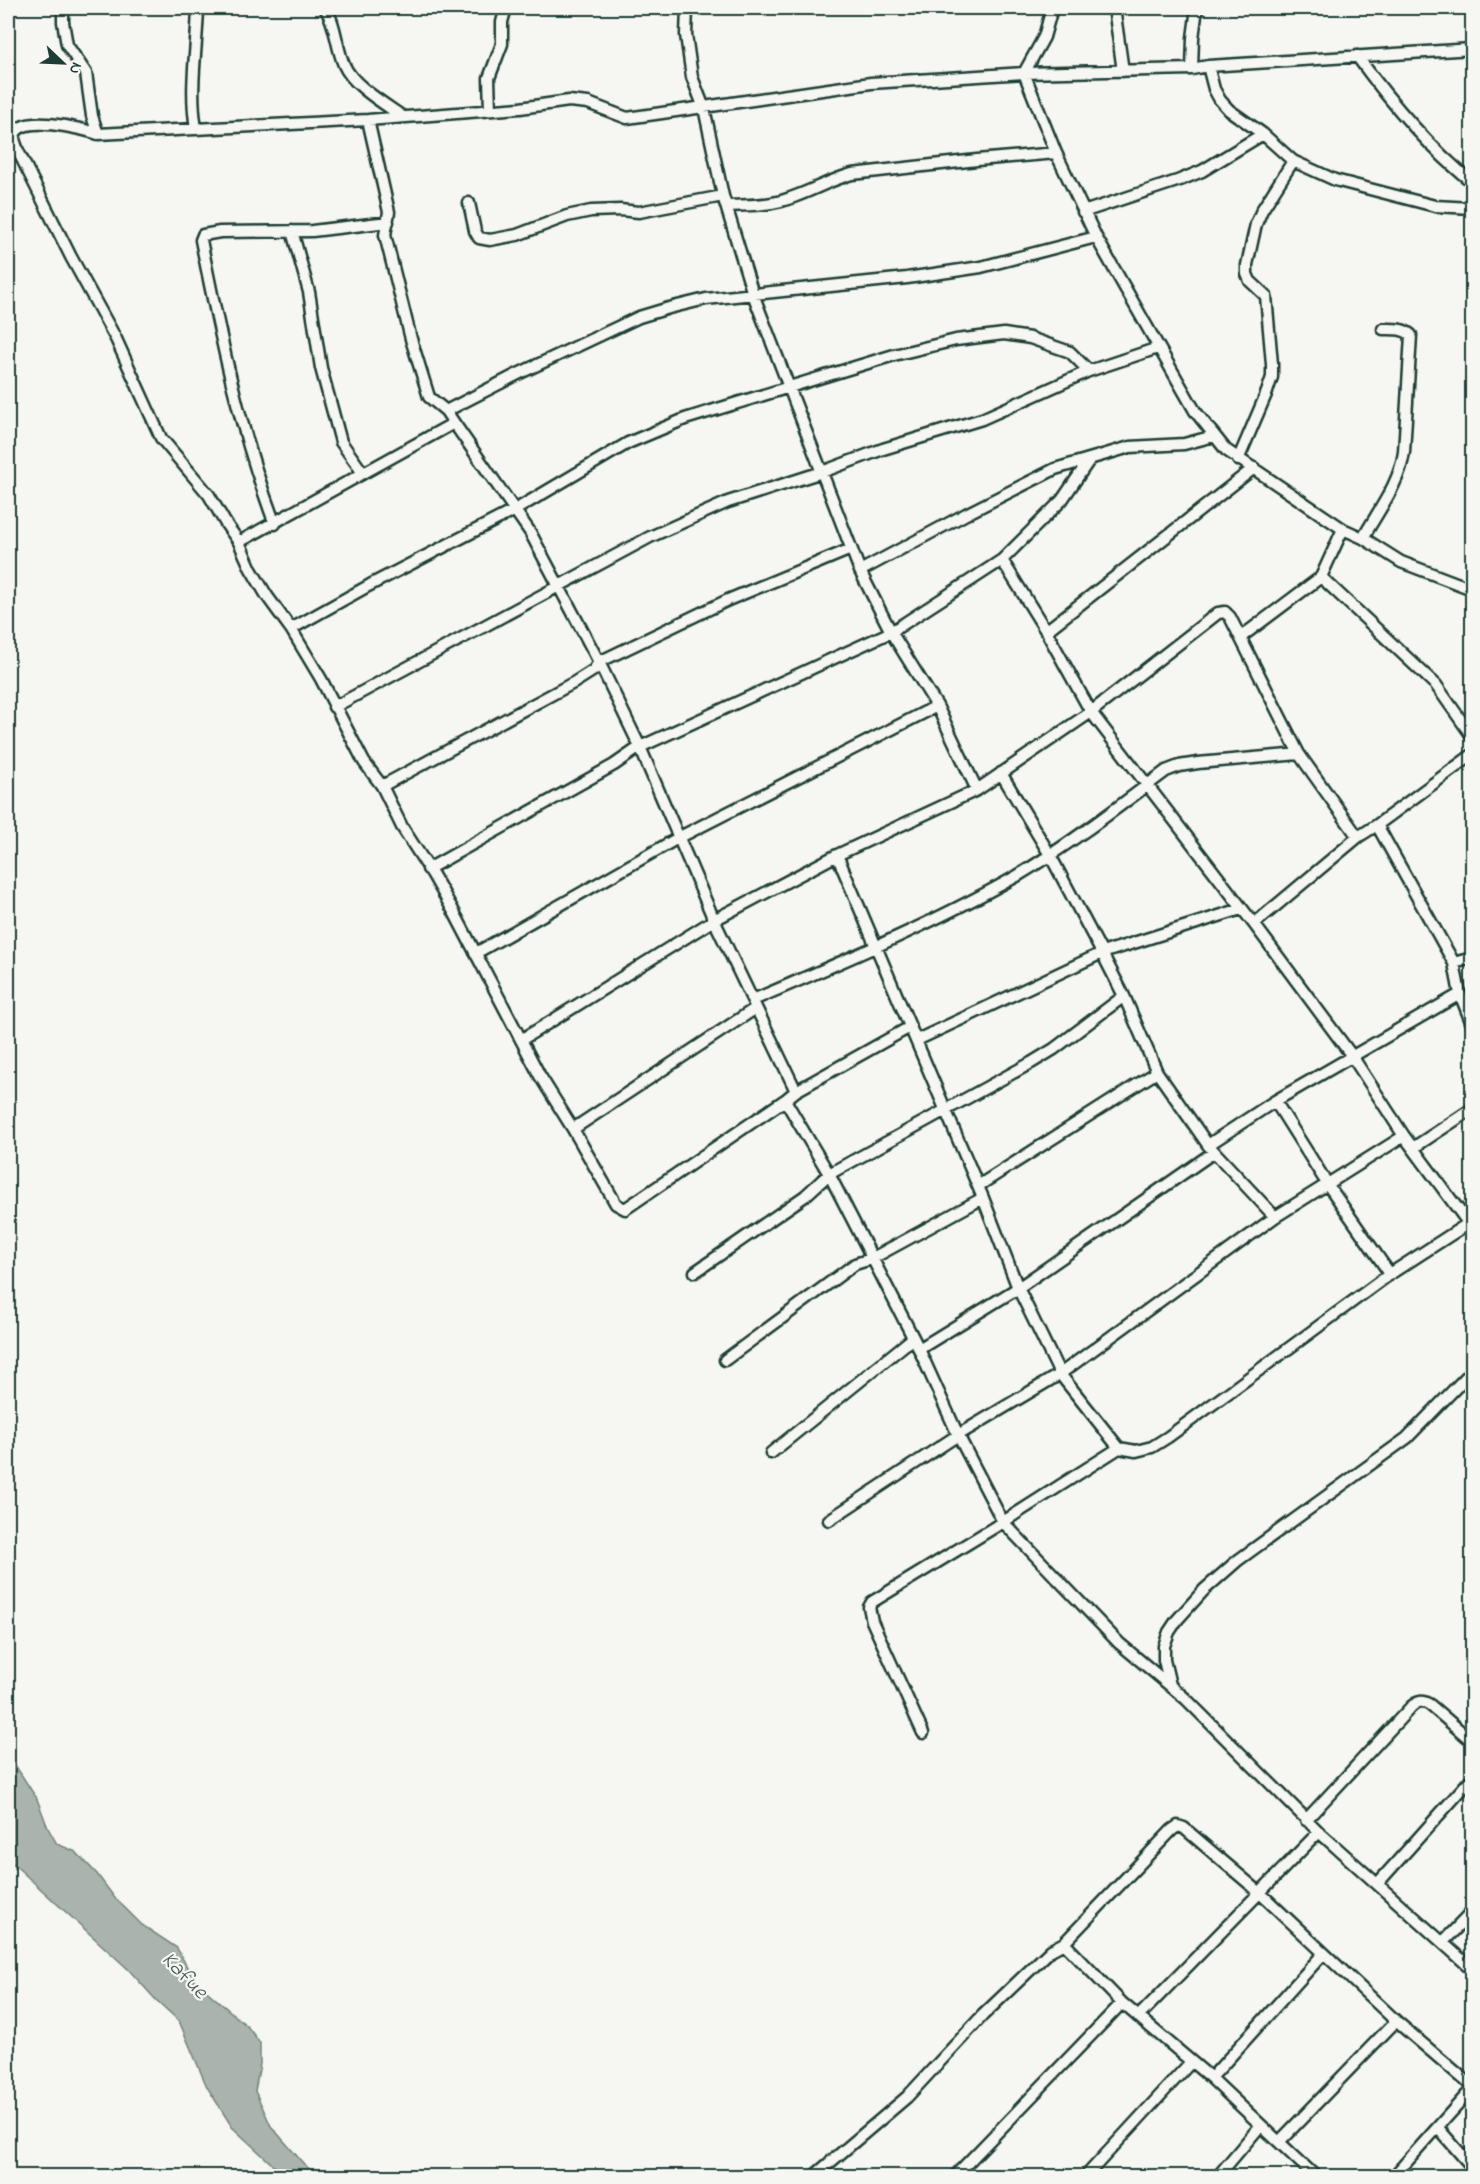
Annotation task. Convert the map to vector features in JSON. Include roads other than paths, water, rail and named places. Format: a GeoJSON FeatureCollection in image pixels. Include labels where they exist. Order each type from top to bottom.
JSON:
{"type":"FeatureCollection","features":[{"type":"Feature","properties":{"kind":"street"},"geometry":{"type":"LineString","coordinates":[[63,8],[67,45],[86,73],[92,116],[98,134]]}},
{"type":"Feature","properties":{"kind":"street"},"geometry":{"type":"LineString","coordinates":[[196,128],[193,110],[193,82],[198,8]]}},
{"type":"Feature","properties":{"kind":"street"},"geometry":{"type":"LineString","coordinates":[[325,8],[331,19],[344,67],[356,81],[404,117]]}},
{"type":"Feature","properties":{"kind":"street"},"geometry":{"type":"LineString","coordinates":[[490,110],[489,78],[502,44],[502,22],[506,8]]}},
{"type":"Feature","properties":{"kind":"street"},"geometry":{"type":"LineString","coordinates":[[687,8],[686,35],[689,63],[704,108],[725,201],[753,294],[787,386],[860,572],[891,632],[937,706],[977,790]]}},
{"type":"Feature","properties":{"kind":"street"},"geometry":{"type":"LineString","coordinates":[[1023,74],[1044,37],[1052,8]]}},
{"type":"Feature","properties":{"kind":"street"},"geometry":{"type":"LineString","coordinates":[[1114,8],[1123,71]]}},
{"type":"Feature","properties":{"kind":"street"},"geometry":{"type":"LineString","coordinates":[[1192,69],[1197,8]]}},
{"type":"Feature","properties":{"kind":"street"},"geometry":{"type":"LineString","coordinates":[[910,1027],[796,1091],[785,1101],[625,1209],[616,1204],[540,1076],[476,953],[402,827],[382,786],[364,762],[321,679],[291,629],[250,569],[239,542],[209,495],[161,438],[116,339],[71,257],[18,151],[14,138],[16,132],[21,127],[32,124],[71,127],[98,134],[368,120],[569,101],[588,103],[627,118],[871,83],[1023,74],[1192,69],[1208,66],[1473,49]]}},
{"type":"Feature","properties":{"kind":"street"},"geometry":{"type":"LineString","coordinates":[[1357,56],[1394,106],[1452,166],[1473,182]]}},
{"type":"Feature","properties":{"kind":"street"},"geometry":{"type":"LineString","coordinates":[[1208,66],[1214,89],[1220,100],[1229,110],[1263,134],[1293,161],[1335,180],[1435,206],[1473,208]]}},
{"type":"Feature","properties":{"kind":"street"},"geometry":{"type":"LineString","coordinates":[[1023,74],[1056,153],[1096,237],[1196,411],[1226,450],[1343,529],[1363,538],[1401,562],[1473,590]]}},
{"type":"Feature","properties":{"kind":"street"},"geometry":{"type":"LineString","coordinates":[[368,120],[388,212],[386,235],[411,339],[429,397],[446,411],[530,532],[599,662],[640,747],[714,920],[796,1091]]}},
{"type":"Feature","properties":{"kind":"street"},"geometry":{"type":"LineString","coordinates":[[1083,212],[1202,171],[1263,134]]}},
{"type":"Feature","properties":{"kind":"street"},"geometry":{"type":"LineString","coordinates":[[469,203],[475,231],[479,238],[490,240],[516,235],[567,216],[591,211],[639,212],[725,201],[755,205],[778,202],[852,174],[1056,153]]}},
{"type":"Feature","properties":{"kind":"street"},"geometry":{"type":"LineString","coordinates":[[1238,460],[1272,377],[1266,296],[1251,281],[1247,274],[1247,265],[1256,224],[1262,210],[1293,161]]}},
{"type":"Feature","properties":{"kind":"street"},"geometry":{"type":"LineString","coordinates":[[275,524],[240,421],[201,240],[207,233],[312,231],[388,222]]}},
{"type":"Feature","properties":{"kind":"street"},"geometry":{"type":"LineString","coordinates":[[292,231],[309,292],[321,368],[341,442],[363,473]]}},
{"type":"Feature","properties":{"kind":"street"},"geometry":{"type":"LineString","coordinates":[[446,411],[639,317],[706,299],[907,278],[981,267],[1096,237]]}},
{"type":"Feature","properties":{"kind":"street"},"geometry":{"type":"LineString","coordinates":[[1363,538],[1397,478],[1404,452],[1411,335],[1400,329],[1383,329]]}},
{"type":"Feature","properties":{"kind":"street"},"geometry":{"type":"LineString","coordinates":[[291,629],[515,510],[628,443],[685,418],[894,355],[956,340],[1004,334],[1030,338],[1070,352],[1089,371]]}},
{"type":"Feature","properties":{"kind":"street"},"geometry":{"type":"LineString","coordinates":[[334,707],[650,537],[728,502],[822,472],[883,449],[982,419],[1089,371],[1158,348]]}},
{"type":"Feature","properties":{"kind":"street"},"geometry":{"type":"LineString","coordinates":[[239,542],[454,423]]}},
{"type":"Feature","properties":{"kind":"street"},"geometry":{"type":"LineString","coordinates":[[860,572],[1055,469],[1131,447],[1184,444],[1214,436]]}},
{"type":"Feature","properties":{"kind":"street"},"geometry":{"type":"LineString","coordinates":[[428,869],[614,765],[640,747],[891,632],[1002,560],[1062,500],[1090,459]]}},
{"type":"Feature","properties":{"kind":"street"},"geometry":{"type":"LineString","coordinates":[[1046,631],[1254,468]]}},
{"type":"Feature","properties":{"kind":"street"},"geometry":{"type":"LineString","coordinates":[[1241,637],[1321,577],[1343,529]]}},
{"type":"Feature","properties":{"kind":"street"},"geometry":{"type":"LineString","coordinates":[[382,786],[575,682],[594,670],[599,662],[728,600],[850,549]]}},
{"type":"Feature","properties":{"kind":"street"},"geometry":{"type":"LineString","coordinates":[[837,855],[978,1186],[1018,1288],[1060,1374],[1119,1448],[1136,1452],[1152,1447],[1168,1437],[1390,1274],[1471,1226],[1404,1136],[1352,1056],[1091,712],[1046,631],[1002,560]]}},
{"type":"Feature","properties":{"kind":"street"},"geometry":{"type":"LineString","coordinates":[[1321,577],[1436,685],[1473,736]]}},
{"type":"Feature","properties":{"kind":"street"},"geometry":{"type":"LineString","coordinates":[[521,1040],[714,920],[837,855],[977,790],[1091,712],[1218,613],[1225,612],[1230,617],[1299,754],[1358,837]]}},
{"type":"Feature","properties":{"kind":"street"},"geometry":{"type":"LineString","coordinates":[[476,953],[678,838],[937,706]]}},
{"type":"Feature","properties":{"kind":"street"},"geometry":{"type":"LineString","coordinates":[[573,1129],[754,1004],[877,947],[1016,876],[1050,855],[1166,771],[1179,766],[1299,754]]}},
{"type":"Feature","properties":{"kind":"street"},"geometry":{"type":"LineString","coordinates":[[1254,924],[1358,837],[1472,759]]}},
{"type":"Feature","properties":{"kind":"street"},"geometry":{"type":"LineString","coordinates":[[1001,773],[1050,855],[1102,952],[1157,1072],[1211,1148],[1275,1217]]}},
{"type":"Feature","properties":{"kind":"street"},"geometry":{"type":"LineString","coordinates":[[1377,825],[1454,963],[1460,994],[1473,1024]]}},
{"type":"Feature","properties":{"kind":"street"},"geometry":{"type":"LineString","coordinates":[[916,1040],[1102,952],[1241,909]]}},
{"type":"Feature","properties":{"kind":"street"},"geometry":{"type":"LineString","coordinates":[[1454,963],[1473,958]]}},
{"type":"Feature","properties":{"kind":"street"},"geometry":{"type":"LineString","coordinates":[[919,1349],[1018,1288],[1275,1101],[1460,994]]}},
{"type":"Feature","properties":{"kind":"street"},"geometry":{"type":"LineString","coordinates":[[695,1272],[805,1196],[829,1174],[1054,1049],[1124,996]]}},
{"type":"Feature","properties":{"kind":"street"},"geometry":{"type":"LineString","coordinates":[[978,1186],[1157,1072]]}},
{"type":"Feature","properties":{"kind":"street"},"geometry":{"type":"LineString","coordinates":[[785,1101],[829,1174],[919,1349],[958,1435],[1003,1522],[1119,1642],[1170,1685],[1306,1820],[1473,1969]]}},
{"type":"Feature","properties":{"kind":"street"},"geometry":{"type":"LineString","coordinates":[[1275,1101],[1328,1185],[1390,1274]]}},
{"type":"Feature","properties":{"kind":"street"},"geometry":{"type":"LineString","coordinates":[[1413,1148],[1473,1109]]}},
{"type":"Feature","properties":{"kind":"street"},"geometry":{"type":"LineString","coordinates":[[829,1520],[958,1435],[1060,1374],[1275,1217],[1404,1136]]}},
{"type":"Feature","properties":{"kind":"street"},"geometry":{"type":"LineString","coordinates":[[725,1360],[855,1264],[871,1259],[983,1198]]}},
{"type":"Feature","properties":{"kind":"street"},"geometry":{"type":"LineString","coordinates":[[771,1453],[913,1338]]}},
{"type":"Feature","properties":{"kind":"street"},"geometry":{"type":"LineString","coordinates":[[1170,1685],[1164,1660],[1164,1646],[1168,1632],[1204,1590],[1238,1560],[1407,1438],[1473,1371]]}},
{"type":"Feature","properties":{"kind":"street"},"geometry":{"type":"LineString","coordinates":[[923,1733],[872,1621],[868,1607],[872,1602],[1119,1448]]}},
{"type":"Feature","properties":{"kind":"street"},"geometry":{"type":"LineString","coordinates":[[1306,1820],[1418,1702],[1424,1701],[1430,1705],[1473,1741]]}},
{"type":"Feature","properties":{"kind":"street"},"geometry":{"type":"LineString","coordinates":[[1378,1882],[1473,1778]]}},
{"type":"Feature","properties":{"kind":"street"},"geometry":{"type":"LineString","coordinates":[[814,2176],[908,2097],[983,2015],[1051,1950],[1064,1944],[1178,1826],[1192,1834],[1259,1892],[1396,2021],[1473,2087],[1394,2176]]}},
{"type":"Feature","properties":{"kind":"street"},"geometry":{"type":"LineString","coordinates":[[1138,2017],[1319,1832]]}},
{"type":"Feature","properties":{"kind":"street"},"geometry":{"type":"LineString","coordinates":[[1443,1942],[1473,1911]]}},
{"type":"Feature","properties":{"kind":"street"},"geometry":{"type":"LineString","coordinates":[[1064,1944],[1122,2003],[1211,2078],[1315,2176]]}},
{"type":"Feature","properties":{"kind":"street"},"geometry":{"type":"LineString","coordinates":[[1211,2078],[1323,1954]]}},
{"type":"Feature","properties":{"kind":"street"},"geometry":{"type":"LineString","coordinates":[[955,2176],[1122,2003]]}},
{"type":"Feature","properties":{"kind":"street"},"geometry":{"type":"LineString","coordinates":[[1279,2142],[1396,2021]]}},
{"type":"Feature","properties":{"kind":"street"},"geometry":{"type":"LineString","coordinates":[[1086,2176],[1191,2062]]}},
{"type":"Feature","properties":{"kind":"street"},"geometry":{"type":"LineString","coordinates":[[1218,2176],[1262,2126]]}},
{"type":"Feature","properties":{"kind":"street"},"geometry":{"type":"LineString","coordinates":[[1438,2128],[1473,2167]]}},
{"type":"Feature","properties":{"kind":"water","name":"Kafue"},"geometry":{"type":"Polygon","coordinates":[[[8,1754],[37,1799],[57,1844],[76,1852],[97,1874],[114,1897],[142,1925],[177,1948],[194,1980],[247,2026],[260,2043],[260,2064],[255,2091],[271,2126],[317,2176],[282,2176],[232,2127],[207,2087],[179,2021],[128,1969],[8,1859],[8,1754]]]}}]}
